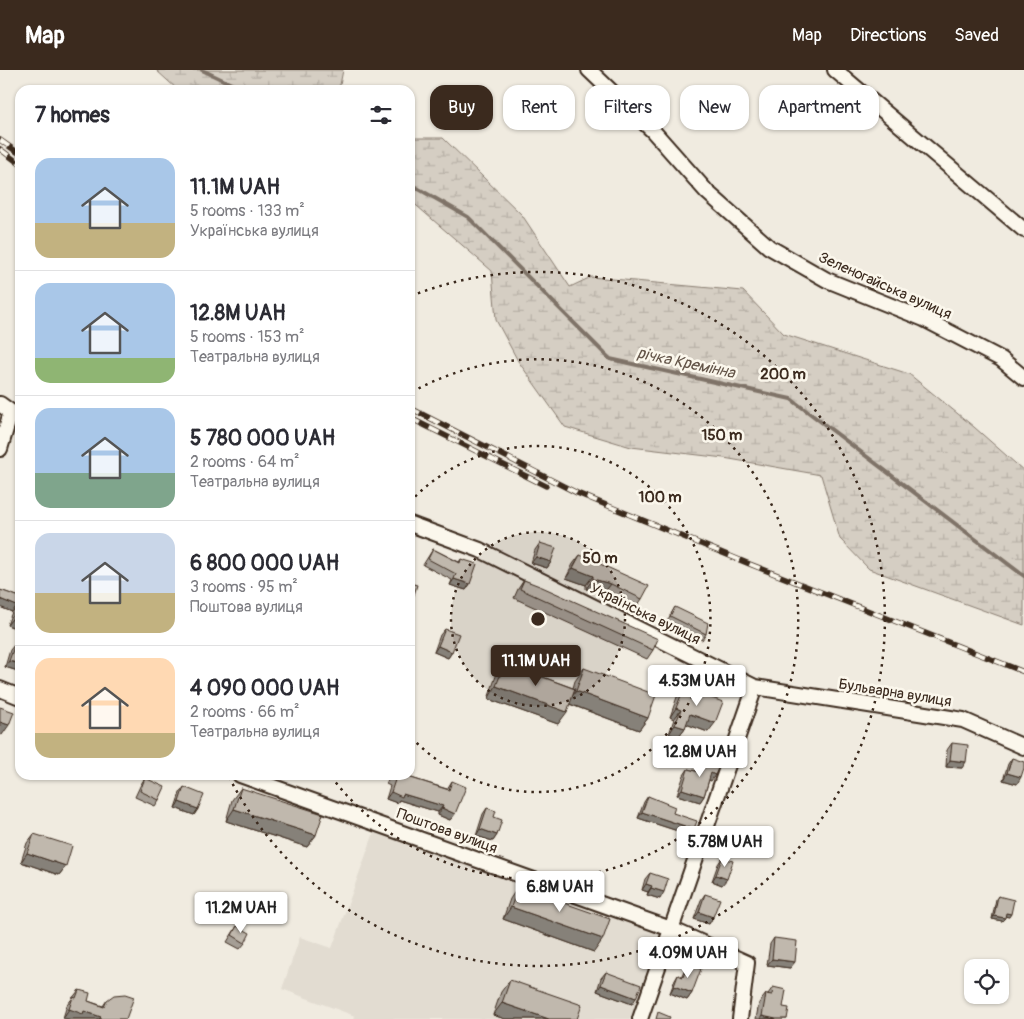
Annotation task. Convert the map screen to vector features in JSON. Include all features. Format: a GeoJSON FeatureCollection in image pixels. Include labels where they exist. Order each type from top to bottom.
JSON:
{"type":"FeatureCollection","features":[{"type":"Feature","properties":{"kind":"street","name":"Зеленогайська вулиця"},"geometry":{"type":"LineString","coordinates":[[589,70],[653,131],[707,192],[769,247],[827,280],[924,319],[1001,359],[1024,378]]}},
{"type":"Feature","properties":{"kind":"street"},"geometry":{"type":"LineString","coordinates":[[835,70],[1024,230]]}},
{"type":"Feature","properties":{"kind":"street"},"geometry":{"type":"LineString","coordinates":[[0,449],[10,410]]}},
{"type":"Feature","properties":{"kind":"street","name":"Українська вулиця"},"geometry":{"type":"LineString","coordinates":[[415,526],[480,550],[755,687]]}},
{"type":"Feature","properties":{"kind":"street"},"geometry":{"type":"LineString","coordinates":[[640,1019],[755,687]]}},
{"type":"Feature","properties":{"kind":"street","name":"Бульварна вулиця"},"geometry":{"type":"LineString","coordinates":[[755,687],[963,720],[1024,747]]}},
{"type":"Feature","properties":{"kind":"street"},"geometry":{"type":"LineString","coordinates":[[0,689],[15,694]]}},
{"type":"Feature","properties":{"kind":"street","name":"Поштова вулиця"},"geometry":{"type":"LineString","coordinates":[[254,780],[671,928],[747,963],[740,1019]]}},
{"type":"Feature","properties":{"kind":"shaded area"},"geometry":{"type":"Polygon","coordinates":[[[376,827],[667,931],[636,1019],[354,1019],[355,1016],[282,989],[300,937],[332,948],[376,827]]]}},
{"type":"Feature","properties":{"kind":"green space"},"geometry":{"type":"Polygon","coordinates":[[[156,70],[343,70],[340,85],[172,85],[156,70]]]}},
{"type":"Feature","properties":{"kind":"green space"},"geometry":{"type":"Polygon","coordinates":[[[415,138],[443,138],[522,215],[570,287],[591,277],[743,291],[784,334],[909,374],[1024,471],[1024,625],[869,569],[840,539],[821,475],[724,458],[631,447],[565,427],[518,361],[496,320],[492,271],[415,204],[415,138]]]}},
{"type":"Feature","properties":{"kind":"building"},"geometry":{"type":"Polygon","coordinates":[[[540,543],[556,548],[551,562],[536,557],[540,543]]]}},
{"type":"Feature","properties":{"kind":"building"},"geometry":{"type":"Polygon","coordinates":[[[433,549],[460,563],[461,559],[477,564],[470,584],[454,579],[456,574],[428,559],[433,549]]]}},
{"type":"Feature","properties":{"kind":"building"},"geometry":{"type":"Polygon","coordinates":[[[580,555],[649,586],[642,599],[611,584],[593,579],[593,576],[573,568],[580,555]]]}},
{"type":"Feature","properties":{"kind":"building"},"geometry":{"type":"Polygon","coordinates":[[[524,580],[658,639],[653,650],[520,589],[524,580]]]}},
{"type":"Feature","properties":{"kind":"building"},"geometry":{"type":"Polygon","coordinates":[[[0,590],[15,595],[15,605],[0,599],[0,590]]]}},
{"type":"Feature","properties":{"kind":"building"},"geometry":{"type":"Polygon","coordinates":[[[675,607],[708,623],[706,634],[670,616],[675,607]]]}},
{"type":"Feature","properties":{"kind":"building"},"geometry":{"type":"Polygon","coordinates":[[[445,629],[459,634],[452,652],[438,646],[445,629]]]}},
{"type":"Feature","properties":{"kind":"building"},"geometry":{"type":"Polygon","coordinates":[[[15,644],[15,663],[9,661],[15,644]]]}},
{"type":"Feature","properties":{"kind":"building"},"geometry":{"type":"Polygon","coordinates":[[[505,663],[575,689],[567,712],[496,686],[505,663]]]}},
{"type":"Feature","properties":{"kind":"building"},"geometry":{"type":"Polygon","coordinates":[[[584,668],[656,695],[648,718],[576,691],[584,668]]]}},
{"type":"Feature","properties":{"kind":"building"},"geometry":{"type":"Polygon","coordinates":[[[684,688],[723,702],[715,723],[690,714],[685,728],[675,725],[681,710],[676,708],[684,688]]]}},
{"type":"Feature","properties":{"kind":"building"},"geometry":{"type":"Polygon","coordinates":[[[0,707],[14,712],[9,725],[0,722],[0,707]]]}},
{"type":"Feature","properties":{"kind":"building"},"geometry":{"type":"Polygon","coordinates":[[[952,743],[968,745],[966,762],[950,760],[952,743]]]}},
{"type":"Feature","properties":{"kind":"building"},"geometry":{"type":"Polygon","coordinates":[[[1012,758],[1024,762],[1021,777],[1007,773],[1012,758]]]}},
{"type":"Feature","properties":{"kind":"building"},"geometry":{"type":"Polygon","coordinates":[[[704,759],[719,766],[715,775],[711,773],[704,796],[682,789],[688,769],[699,772],[704,759]]]}},
{"type":"Feature","properties":{"kind":"building"},"geometry":{"type":"Polygon","coordinates":[[[415,779],[449,790],[452,781],[466,787],[455,814],[442,808],[443,806],[403,794],[402,797],[391,792],[395,780],[415,779]]]}},
{"type":"Feature","properties":{"kind":"building"},"geometry":{"type":"Polygon","coordinates":[[[144,780],[149,780],[165,787],[159,800],[140,791],[144,780]]]}},
{"type":"Feature","properties":{"kind":"building"},"geometry":{"type":"Polygon","coordinates":[[[184,787],[204,795],[198,809],[179,802],[184,787]]]}},
{"type":"Feature","properties":{"kind":"building"},"geometry":{"type":"Polygon","coordinates":[[[241,788],[323,814],[316,835],[234,809],[241,788]]]}},
{"type":"Feature","properties":{"kind":"building"},"geometry":{"type":"Polygon","coordinates":[[[648,796],[675,807],[673,813],[697,821],[694,829],[642,812],[648,796]]]}},
{"type":"Feature","properties":{"kind":"building"},"geometry":{"type":"Polygon","coordinates":[[[487,808],[496,811],[494,817],[502,820],[497,835],[480,829],[487,808]]]}},
{"type":"Feature","properties":{"kind":"building"},"geometry":{"type":"Polygon","coordinates":[[[34,834],[72,846],[66,866],[27,853],[34,834]]]}},
{"type":"Feature","properties":{"kind":"building"},"geometry":{"type":"Polygon","coordinates":[[[722,858],[733,861],[727,879],[716,875],[722,858]]]}},
{"type":"Feature","properties":{"kind":"building"},"geometry":{"type":"Polygon","coordinates":[[[650,873],[668,879],[664,892],[651,888],[652,886],[646,884],[650,873]]]}},
{"type":"Feature","properties":{"kind":"building"},"geometry":{"type":"Polygon","coordinates":[[[518,887],[610,919],[603,939],[511,907],[518,887]]]}},
{"type":"Feature","properties":{"kind":"building"},"geometry":{"type":"Polygon","coordinates":[[[705,894],[720,899],[713,917],[699,912],[705,894]]]}},
{"type":"Feature","properties":{"kind":"building"},"geometry":{"type":"Polygon","coordinates":[[[998,896],[1014,900],[1011,914],[1006,913],[1005,918],[994,916],[998,896]]]}},
{"type":"Feature","properties":{"kind":"building"},"geometry":{"type":"Polygon","coordinates":[[[237,926],[250,933],[245,943],[232,935],[237,926]]]}},
{"type":"Feature","properties":{"kind":"building"},"geometry":{"type":"Polygon","coordinates":[[[774,938],[797,941],[795,962],[772,959],[774,938]]]}},
{"type":"Feature","properties":{"kind":"building"},"geometry":{"type":"Polygon","coordinates":[[[688,964],[701,969],[692,993],[674,986],[678,975],[683,977],[688,964]]]}},
{"type":"Feature","properties":{"kind":"building"},"geometry":{"type":"Polygon","coordinates":[[[606,972],[641,985],[636,998],[601,985],[606,972]]]}},
{"type":"Feature","properties":{"kind":"building"},"geometry":{"type":"Polygon","coordinates":[[[510,980],[582,1005],[577,1019],[549,1019],[502,1003],[510,980]]]}},
{"type":"Feature","properties":{"kind":"building"},"geometry":{"type":"Polygon","coordinates":[[[773,987],[786,990],[783,1007],[789,1008],[787,1019],[762,1016],[766,994],[772,995],[773,987]]]}},
{"type":"Feature","properties":{"kind":"building"},"geometry":{"type":"Polygon","coordinates":[[[79,990],[90,993],[88,1001],[104,1007],[107,1000],[114,995],[125,994],[134,997],[126,1019],[100,1019],[101,1017],[84,1011],[83,1014],[69,1009],[73,997],[76,998],[79,990]]]}},
{"type":"Feature","properties":{"kind":"building"},"geometry":{"type":"Polygon","coordinates":[[[658,1012],[670,1017],[669,1019],[656,1019],[658,1012]]]}},
{"type":"Feature","properties":{"kind":"waterway","name":"річка Кремінна"},"geometry":{"type":"LineString","coordinates":[[202,70],[234,85]]}},
{"type":"Feature","properties":{"kind":"waterway","name":"річка Кремінна"},"geometry":{"type":"LineString","coordinates":[[415,187],[468,217],[610,359],[791,399],[1024,576]]}},
{"type":"Feature","properties":{"kind":"railway"},"geometry":{"type":"LineString","coordinates":[[0,140],[15,150]]}},
{"type":"Feature","properties":{"kind":"railway"},"geometry":{"type":"LineString","coordinates":[[0,149],[15,160]]}},
{"type":"Feature","properties":{"kind":"railway"},"geometry":{"type":"LineString","coordinates":[[415,411],[577,493],[747,563],[1024,672]]}},
{"type":"Feature","properties":{"kind":"railway"},"geometry":{"type":"LineString","coordinates":[[415,420],[546,486]]}}]}
